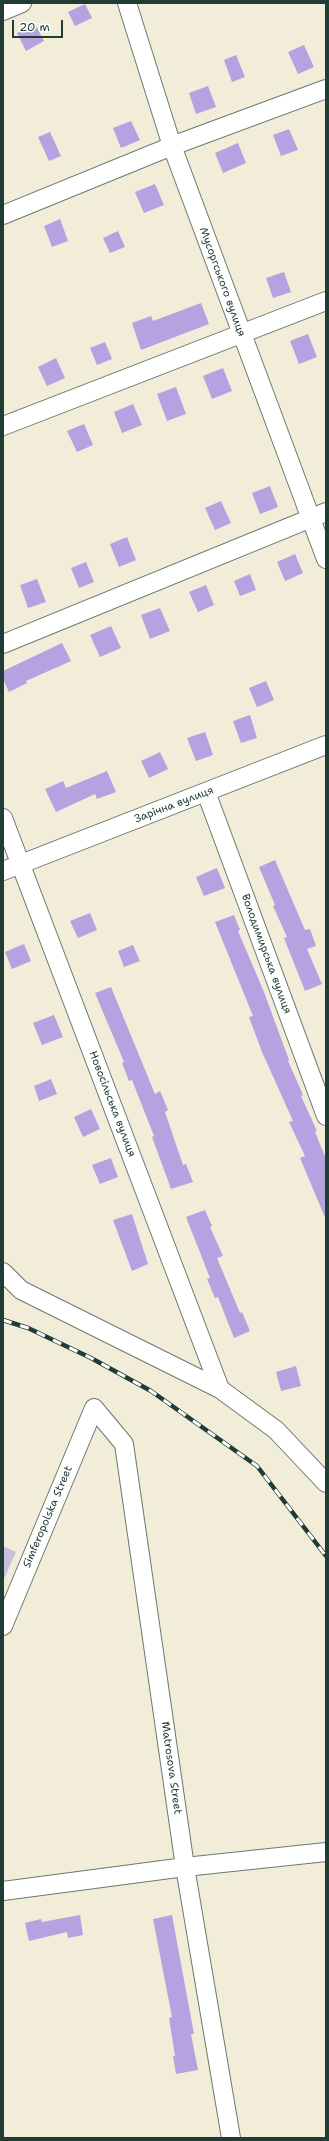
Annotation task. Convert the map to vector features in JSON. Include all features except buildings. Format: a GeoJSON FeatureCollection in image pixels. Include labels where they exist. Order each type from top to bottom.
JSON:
{"type":"FeatureCollection","features":[{"type":"Feature","properties":{"kind":"street"},"geometry":{"type":"LineString","coordinates":[[3,11],[22,3]]}},
{"type":"Feature","properties":{"kind":"street","name":"Мусоргського вулиця"},"geometry":{"type":"LineString","coordinates":[[128,3],[172,146],[241,334],[319,514],[326,559]]}},
{"type":"Feature","properties":{"kind":"street"},"geometry":{"type":"LineString","coordinates":[[3,215],[172,146],[326,89]]}},
{"type":"Feature","properties":{"kind":"street"},"geometry":{"type":"LineString","coordinates":[[3,426],[326,301]]}},
{"type":"Feature","properties":{"kind":"street"},"geometry":{"type":"LineString","coordinates":[[3,644],[319,514]]}},
{"type":"Feature","properties":{"kind":"street","name":"Зарічна вулиця"},"geometry":{"type":"LineString","coordinates":[[3,871],[326,745]]}},
{"type":"Feature","properties":{"kind":"street","name":"Володимирська вулиця"},"geometry":{"type":"LineString","coordinates":[[206,792],[326,1116]]}},
{"type":"Feature","properties":{"kind":"street","name":"Новосільська вулиця"},"geometry":{"type":"LineString","coordinates":[[3,818],[220,1389]]}},
{"type":"Feature","properties":{"kind":"street"},"geometry":{"type":"LineString","coordinates":[[3,1272],[21,1290],[220,1389],[276,1430],[326,1482]]}},
{"type":"Feature","properties":{"kind":"street","name":"Simferopolska Street"},"geometry":{"type":"LineString","coordinates":[[3,1626],[94,1408]]}},
{"type":"Feature","properties":{"kind":"street","name":"Matrosova Street"},"geometry":{"type":"LineString","coordinates":[[94,1408],[124,1444],[185,1867],[231,2138]]}},
{"type":"Feature","properties":{"kind":"street"},"geometry":{"type":"LineString","coordinates":[[3,1891],[185,1867],[326,1852]]}},
{"type":"Feature","properties":{"kind":"shaded area"},"geometry":{"type":"Polygon","coordinates":[[[3,1546],[16,1552],[3,1581],[3,1546]]]}},
{"type":"Feature","properties":{"kind":"railway"},"geometry":{"type":"LineString","coordinates":[[3,1320],[28,1328],[91,1358],[151,1391],[257,1466],[326,1556]]}}]}
